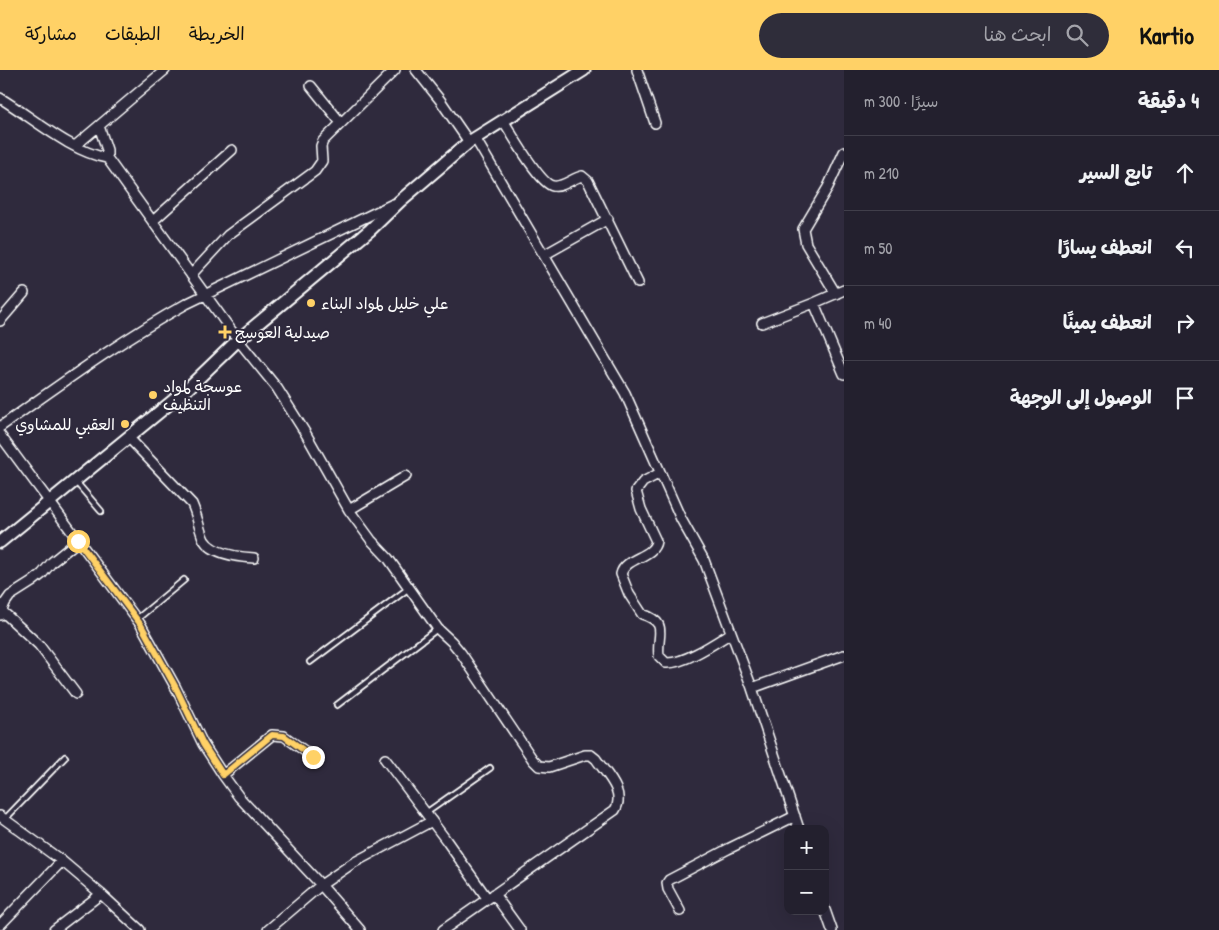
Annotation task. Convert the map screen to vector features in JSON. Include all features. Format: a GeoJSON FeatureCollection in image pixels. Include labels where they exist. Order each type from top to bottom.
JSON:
{"type":"FeatureCollection","features":[{"type":"Feature","properties":{"kind":"street"},"geometry":{"type":"LineString","coordinates":[[75,146],[165,70]]}},
{"type":"Feature","properties":{"kind":"street"},"geometry":{"type":"LineString","coordinates":[[191,275],[228,235],[315,171],[322,161],[321,146],[323,141],[395,70]]}},
{"type":"Feature","properties":{"kind":"street"},"geometry":{"type":"LineString","coordinates":[[416,70],[472,140],[544,255],[625,393],[681,519],[704,560],[752,688],[798,825]]}},
{"type":"Feature","properties":{"kind":"street"},"geometry":{"type":"LineString","coordinates":[[0,542],[76,482],[185,391],[238,340],[370,230],[400,201],[472,140],[584,70]]}},
{"type":"Feature","properties":{"kind":"street"},"geometry":{"type":"LineString","coordinates":[[637,70],[655,123]]}},
{"type":"Feature","properties":{"kind":"street"},"geometry":{"type":"LineString","coordinates":[[311,86],[341,123]]}},
{"type":"Feature","properties":{"kind":"street"},"geometry":{"type":"LineString","coordinates":[[0,98],[61,139],[90,153],[108,158]]}},
{"type":"Feature","properties":{"kind":"street"},"geometry":{"type":"LineString","coordinates":[[503,120],[542,180],[552,186],[558,186],[579,176],[586,177],[638,283]]}},
{"type":"Feature","properties":{"kind":"street"},"geometry":{"type":"LineString","coordinates":[[99,126],[108,158],[238,340],[282,395],[348,510],[409,588],[438,629],[461,653],[528,752],[539,766],[549,767],[585,755],[591,755],[596,759],[618,792],[619,800],[615,810],[444,930]]}},
{"type":"Feature","properties":{"kind":"street"},"geometry":{"type":"LineString","coordinates":[[153,221],[232,150]]}},
{"type":"Feature","properties":{"kind":"street"},"geometry":{"type":"LineString","coordinates":[[762,323],[840,292],[806,244],[803,229],[828,186],[844,152]]}},
{"type":"Feature","properties":{"kind":"street"},"geometry":{"type":"LineString","coordinates":[[0,427],[127,339],[186,304],[400,201]]}},
{"type":"Feature","properties":{"kind":"street"},"geometry":{"type":"LineString","coordinates":[[544,255],[608,219]]}},
{"type":"Feature","properties":{"kind":"street"},"geometry":{"type":"LineString","coordinates":[[0,321],[24,293]]}},
{"type":"Feature","properties":{"kind":"street"},"geometry":{"type":"LineString","coordinates":[[814,303],[844,374]]}},
{"type":"Feature","properties":{"kind":"street"},"geometry":{"type":"LineString","coordinates":[[0,435],[141,625],[176,688],[203,744],[223,775],[239,797],[360,930]]}},
{"type":"Feature","properties":{"kind":"street"},"geometry":{"type":"LineString","coordinates":[[128,437],[192,504],[205,541],[224,555],[254,558]]}},
{"type":"Feature","properties":{"kind":"street"},"geometry":{"type":"LineString","coordinates":[[660,472],[643,482],[636,491],[640,509],[656,544],[651,550],[624,566],[621,574],[624,583],[642,614],[650,616],[658,623],[661,634],[659,656],[666,663],[675,662],[697,653],[731,633]]}},
{"type":"Feature","properties":{"kind":"street"},"geometry":{"type":"LineString","coordinates":[[348,510],[406,476]]}},
{"type":"Feature","properties":{"kind":"street"},"geometry":{"type":"LineString","coordinates":[[76,694],[39,644],[1,613],[10,596],[42,574],[52,562],[78,541]]}},
{"type":"Feature","properties":{"kind":"street"},"geometry":{"type":"LineString","coordinates":[[752,688],[844,655]]}},
{"type":"Feature","properties":{"kind":"street"},"geometry":{"type":"LineString","coordinates":[[223,775],[272,735],[284,736],[313,757]]}},
{"type":"Feature","properties":{"kind":"street"},"geometry":{"type":"LineString","coordinates":[[385,759],[432,822],[520,930]]}},
{"type":"Feature","properties":{"kind":"street"},"geometry":{"type":"LineString","coordinates":[[680,912],[668,889],[667,883],[670,880],[795,816]]}},
{"type":"Feature","properties":{"kind":"street"},"geometry":{"type":"LineString","coordinates":[[1,819],[62,861],[140,930]]}},
{"type":"Feature","properties":{"kind":"street"},"geometry":{"type":"LineString","coordinates":[[268,930],[321,885],[354,863],[432,822]]}},
{"type":"Feature","properties":{"kind":"street"},"geometry":{"type":"LineString","coordinates":[[0,925],[62,861]]}},
{"type":"Feature","properties":{"kind":"street"},"geometry":{"type":"LineString","coordinates":[[54,930],[101,894]]}},
{"type":"Feature","properties":{"kind":"street"},"geometry":{"type":"LineString","coordinates":[[827,915],[832,930]]}},
{"type":"Feature","properties":{"kind":"lane"},"geometry":{"type":"LineString","coordinates":[[76,482],[100,511]]}},
{"type":"Feature","properties":{"kind":"lane"},"geometry":{"type":"LineString","coordinates":[[136,620],[184,580]]}},
{"type":"Feature","properties":{"kind":"lane"},"geometry":{"type":"LineString","coordinates":[[310,662],[409,588]]}},
{"type":"Feature","properties":{"kind":"lane"},"geometry":{"type":"LineString","coordinates":[[337,705],[438,629]]}},
{"type":"Feature","properties":{"kind":"lane"},"geometry":{"type":"LineString","coordinates":[[1,819],[65,757]]}},
{"type":"Feature","properties":{"kind":"lane"},"geometry":{"type":"LineString","coordinates":[[426,813],[490,768]]}},
{"type":"Feature","properties":{"kind":"place","name":"علي خليل لمواد البناء"},"geometry":{"type":"Point","coordinates":[311,303]}},
{"type":"Feature","properties":{"kind":"place","name":"صيدلية العوسج"},"geometry":{"type":"Point","coordinates":[225,332]}},
{"type":"Feature","properties":{"kind":"place","name":"عوسجة لمواد التنظيف"},"geometry":{"type":"Point","coordinates":[153,395]}},
{"type":"Feature","properties":{"kind":"place","name":"العقبي للمشاوي"},"geometry":{"type":"Point","coordinates":[125,424]}},
{"type":"Feature","properties":{"kind":"route"},"geometry":{"type":"LineString","coordinates":[[78,541],[141,625],[176,688],[203,744],[223,775],[272,735],[284,736],[313,757]]}}]}
